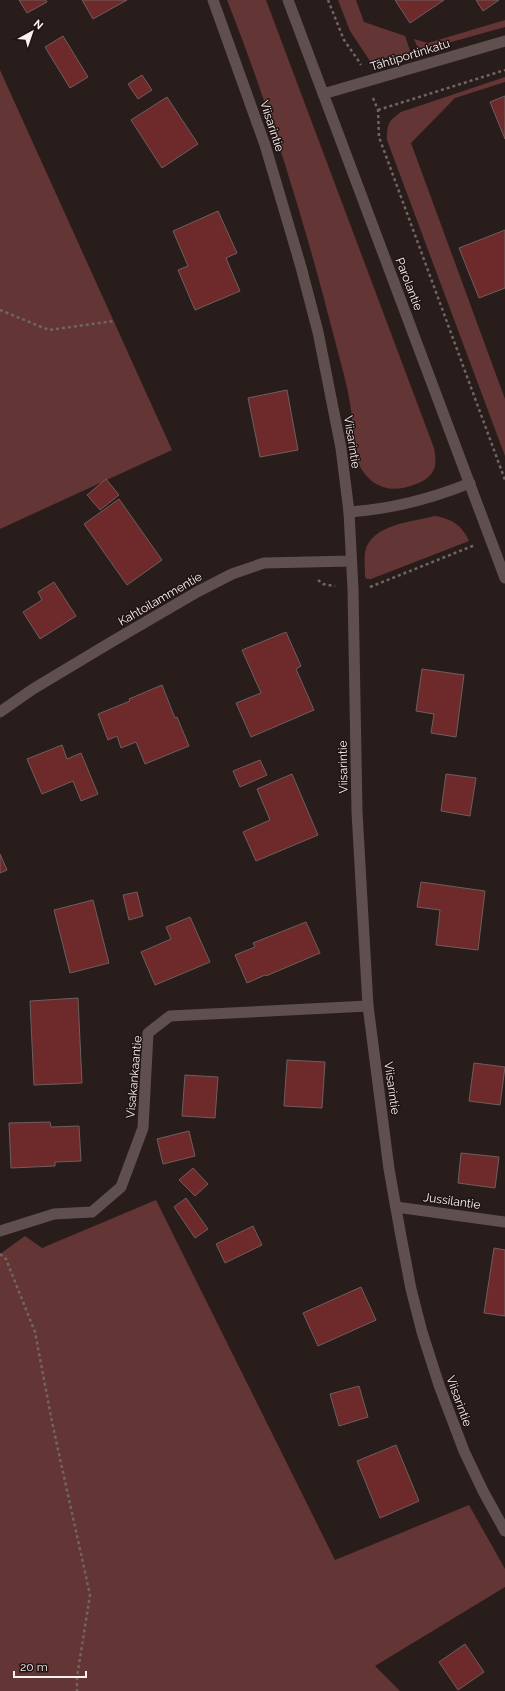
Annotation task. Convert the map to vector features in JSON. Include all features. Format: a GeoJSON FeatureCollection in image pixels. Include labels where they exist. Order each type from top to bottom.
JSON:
{"type":"FeatureCollection","features":[{"type":"Feature","properties":{"kind":"street","name":"Viisarintie"},"geometry":{"type":"LineString","coordinates":[[213,0],[265,145],[318,332],[341,448],[349,512],[353,589],[357,812],[368,1006],[396,1207],[411,1289],[422,1332],[439,1385],[464,1451],[483,1491],[505,1531]]}},
{"type":"Feature","properties":{"kind":"street","name":"Parolantie"},"geometry":{"type":"LineString","coordinates":[[288,0],[505,578]]}},
{"type":"Feature","properties":{"kind":"street","name":"Tähtiportinkatu"},"geometry":{"type":"LineString","coordinates":[[323,94],[505,41]]}},
{"type":"Feature","properties":{"kind":"street"},"geometry":{"type":"LineString","coordinates":[[349,512],[375,510],[440,496],[470,483]]}},
{"type":"Feature","properties":{"kind":"street","name":"Kahtoilammentie"},"geometry":{"type":"LineString","coordinates":[[0,712],[33,689],[93,653],[197,592],[232,574],[264,563],[351,561]]}},
{"type":"Feature","properties":{"kind":"street","name":"Visakankaantie"},"geometry":{"type":"LineString","coordinates":[[0,1231],[54,1214],[92,1212],[121,1187],[143,1128],[148,1033],[170,1016],[368,1006]]}},
{"type":"Feature","properties":{"kind":"street","name":"Jussilantie"},"geometry":{"type":"LineString","coordinates":[[396,1207],[505,1222]]}},
{"type":"Feature","properties":{"kind":"path","name":"Parolantie"},"geometry":{"type":"LineString","coordinates":[[328,0],[344,40],[358,60],[378,110],[379,137],[505,480]]}},
{"type":"Feature","properties":{"kind":"path"},"geometry":{"type":"LineString","coordinates":[[378,110],[505,70]]}},
{"type":"Feature","properties":{"kind":"path"},"geometry":{"type":"LineString","coordinates":[[0,310],[49,330],[114,321]]}},
{"type":"Feature","properties":{"kind":"path"},"geometry":{"type":"LineString","coordinates":[[295,562],[323,584],[353,589],[369,587],[490,539]]}},
{"type":"Feature","properties":{"kind":"path"},"geometry":{"type":"LineString","coordinates":[[0,1254],[6,1259],[35,1332],[52,1422],[90,1595],[77,1677],[77,1691]]}},
{"type":"Feature","properties":{"kind":"shaded area"},"geometry":{"type":"Polygon","coordinates":[[[227,0],[266,0],[434,448],[434,469],[428,477],[419,483],[396,489],[379,485],[371,481],[365,474],[355,455],[348,392],[323,294],[299,209],[272,124],[227,0]]]}},
{"type":"Feature","properties":{"kind":"shaded area"},"geometry":{"type":"Polygon","coordinates":[[[338,0],[356,0],[364,22],[405,36],[411,53],[370,61],[350,31],[338,0]]]}},
{"type":"Feature","properties":{"kind":"shaded area"},"geometry":{"type":"Polygon","coordinates":[[[505,20],[505,27],[419,51],[414,39],[428,43],[505,20]]]}},
{"type":"Feature","properties":{"kind":"shaded area"},"geometry":{"type":"Polygon","coordinates":[[[0,70],[172,450],[0,529],[0,70]]]}},
{"type":"Feature","properties":{"kind":"shaded area"},"geometry":{"type":"Polygon","coordinates":[[[505,77],[505,82],[455,98],[411,143],[505,399],[505,456],[387,140],[387,131],[393,118],[401,112],[505,77]]]}},
{"type":"Feature","properties":{"kind":"shaded area"},"geometry":{"type":"Polygon","coordinates":[[[435,516],[456,524],[460,527],[469,541],[371,579],[367,579],[365,577],[365,552],[375,535],[394,526],[435,516]]]}},
{"type":"Feature","properties":{"kind":"shaded area"},"geometry":{"type":"Polygon","coordinates":[[[156,1200],[335,1560],[469,1505],[505,1569],[505,1587],[375,1666],[400,1691],[0,1691],[0,1254],[25,1236],[42,1248],[156,1200]]]}},
{"type":"Feature","properties":{"kind":"building"},"geometry":{"type":"Polygon","coordinates":[[[19,0],[46,0],[47,2],[27,13],[19,0]]]}},
{"type":"Feature","properties":{"kind":"building"},"geometry":{"type":"Polygon","coordinates":[[[82,0],[127,0],[93,19],[82,0]]]}},
{"type":"Feature","properties":{"kind":"building"},"geometry":{"type":"Polygon","coordinates":[[[395,0],[444,0],[410,23],[395,0]]]}},
{"type":"Feature","properties":{"kind":"building"},"geometry":{"type":"Polygon","coordinates":[[[476,0],[499,0],[483,11],[476,0]]]}},
{"type":"Feature","properties":{"kind":"building"},"geometry":{"type":"Polygon","coordinates":[[[63,36],[88,77],[70,88],[45,47],[63,36]]]}},
{"type":"Feature","properties":{"kind":"building"},"geometry":{"type":"Polygon","coordinates":[[[142,75],[152,90],[138,99],[128,84],[142,75]]]}},
{"type":"Feature","properties":{"kind":"building"},"geometry":{"type":"Polygon","coordinates":[[[505,96],[505,139],[490,102],[505,96]]]}},
{"type":"Feature","properties":{"kind":"building"},"geometry":{"type":"Polygon","coordinates":[[[167,97],[198,144],[162,168],[131,120],[167,97]]]}},
{"type":"Feature","properties":{"kind":"building"},"geometry":{"type":"Polygon","coordinates":[[[218,211],[237,253],[226,258],[240,291],[195,310],[178,270],[188,266],[173,231],[218,211]]]}},
{"type":"Feature","properties":{"kind":"building"},"geometry":{"type":"Polygon","coordinates":[[[505,230],[505,288],[479,298],[459,248],[505,230]]]}},
{"type":"Feature","properties":{"kind":"building"},"geometry":{"type":"Polygon","coordinates":[[[287,390],[298,450],[260,457],[248,398],[287,390]]]}},
{"type":"Feature","properties":{"kind":"building"},"geometry":{"type":"Polygon","coordinates":[[[106,479],[119,495],[100,510],[87,495],[106,479]]]}},
{"type":"Feature","properties":{"kind":"building"},"geometry":{"type":"Polygon","coordinates":[[[119,499],[162,560],[127,585],[84,524],[119,499]]]}},
{"type":"Feature","properties":{"kind":"building"},"geometry":{"type":"Polygon","coordinates":[[[54,582],[76,616],[40,639],[23,612],[42,600],[38,592],[54,582]]]}},
{"type":"Feature","properties":{"kind":"building"},"geometry":{"type":"Polygon","coordinates":[[[286,632],[301,666],[296,669],[314,710],[251,737],[236,703],[261,693],[242,650],[286,632]]]}},
{"type":"Feature","properties":{"kind":"building"},"geometry":{"type":"Polygon","coordinates":[[[422,669],[464,675],[456,737],[431,733],[434,714],[416,711],[422,669]]]}},
{"type":"Feature","properties":{"kind":"building"},"geometry":{"type":"Polygon","coordinates":[[[162,685],[175,718],[177,717],[189,746],[145,764],[136,742],[121,748],[117,736],[108,740],[98,714],[130,701],[129,699],[162,685]]]}},
{"type":"Feature","properties":{"kind":"building"},"geometry":{"type":"Polygon","coordinates":[[[62,745],[67,759],[81,753],[98,794],[81,801],[73,781],[42,794],[27,759],[62,745]]]}},
{"type":"Feature","properties":{"kind":"building"},"geometry":{"type":"Polygon","coordinates":[[[260,760],[267,775],[240,787],[233,771],[260,760]]]}},
{"type":"Feature","properties":{"kind":"building"},"geometry":{"type":"Polygon","coordinates":[[[292,774],[318,835],[256,861],[243,832],[270,820],[257,789],[292,774]]]}},
{"type":"Feature","properties":{"kind":"building"},"geometry":{"type":"Polygon","coordinates":[[[446,774],[476,778],[470,816],[441,811],[446,774]]]}},
{"type":"Feature","properties":{"kind":"building"},"geometry":{"type":"Polygon","coordinates":[[[0,854],[7,870],[0,873],[0,854]]]}},
{"type":"Feature","properties":{"kind":"building"},"geometry":{"type":"Polygon","coordinates":[[[421,882],[485,891],[478,950],[436,945],[440,910],[417,907],[421,882]]]}},
{"type":"Feature","properties":{"kind":"building"},"geometry":{"type":"Polygon","coordinates":[[[137,892],[143,916],[129,920],[123,895],[137,892]]]}},
{"type":"Feature","properties":{"kind":"building"},"geometry":{"type":"Polygon","coordinates":[[[93,900],[109,963],[70,973],[54,910],[93,900]]]}},
{"type":"Feature","properties":{"kind":"building"},"geometry":{"type":"Polygon","coordinates":[[[190,917],[210,962],[155,985],[141,952],[171,939],[166,927],[190,917]]]}},
{"type":"Feature","properties":{"kind":"building"},"geometry":{"type":"Polygon","coordinates":[[[306,922],[320,953],[247,983],[235,955],[255,947],[253,943],[306,922]]]}},
{"type":"Feature","properties":{"kind":"building"},"geometry":{"type":"Polygon","coordinates":[[[78,998],[82,1083],[34,1085],[30,1001],[78,998]]]}},
{"type":"Feature","properties":{"kind":"building"},"geometry":{"type":"Polygon","coordinates":[[[287,1060],[325,1062],[322,1108],[284,1106],[287,1060]]]}},
{"type":"Feature","properties":{"kind":"building"},"geometry":{"type":"Polygon","coordinates":[[[474,1063],[505,1067],[500,1105],[469,1101],[474,1063]]]}},
{"type":"Feature","properties":{"kind":"building"},"geometry":{"type":"Polygon","coordinates":[[[185,1075],[218,1077],[215,1118],[182,1116],[185,1075]]]}},
{"type":"Feature","properties":{"kind":"building"},"geometry":{"type":"Polygon","coordinates":[[[50,1122],[51,1127],[79,1126],[81,1161],[55,1162],[55,1166],[11,1168],[9,1123],[50,1122]]]}},
{"type":"Feature","properties":{"kind":"building"},"geometry":{"type":"Polygon","coordinates":[[[189,1131],[195,1156],[163,1164],[157,1139],[189,1131]]]}},
{"type":"Feature","properties":{"kind":"building"},"geometry":{"type":"Polygon","coordinates":[[[461,1153],[499,1157],[495,1188],[458,1183],[461,1153]]]}},
{"type":"Feature","properties":{"kind":"building"},"geometry":{"type":"Polygon","coordinates":[[[193,1168],[208,1184],[195,1196],[179,1180],[193,1168]]]}},
{"type":"Feature","properties":{"kind":"building"},"geometry":{"type":"Polygon","coordinates":[[[186,1198],[208,1229],[195,1238],[174,1207],[186,1198]]]}},
{"type":"Feature","properties":{"kind":"building"},"geometry":{"type":"Polygon","coordinates":[[[253,1226],[262,1245],[225,1263],[216,1244],[253,1226]]]}},
{"type":"Feature","properties":{"kind":"building"},"geometry":{"type":"Polygon","coordinates":[[[494,1248],[505,1250],[505,1316],[484,1313],[494,1248]]]}},
{"type":"Feature","properties":{"kind":"building"},"geometry":{"type":"Polygon","coordinates":[[[361,1287],[376,1320],[318,1346],[303,1313],[361,1287]]]}},
{"type":"Feature","properties":{"kind":"building"},"geometry":{"type":"Polygon","coordinates":[[[359,1386],[368,1417],[339,1426],[330,1394],[359,1386]]]}},
{"type":"Feature","properties":{"kind":"building"},"geometry":{"type":"Polygon","coordinates":[[[396,1445],[419,1501],[380,1518],[357,1461],[396,1445]]]}},
{"type":"Feature","properties":{"kind":"building"},"geometry":{"type":"Polygon","coordinates":[[[465,1644],[484,1672],[458,1690],[439,1662],[465,1644]]]}}]}
